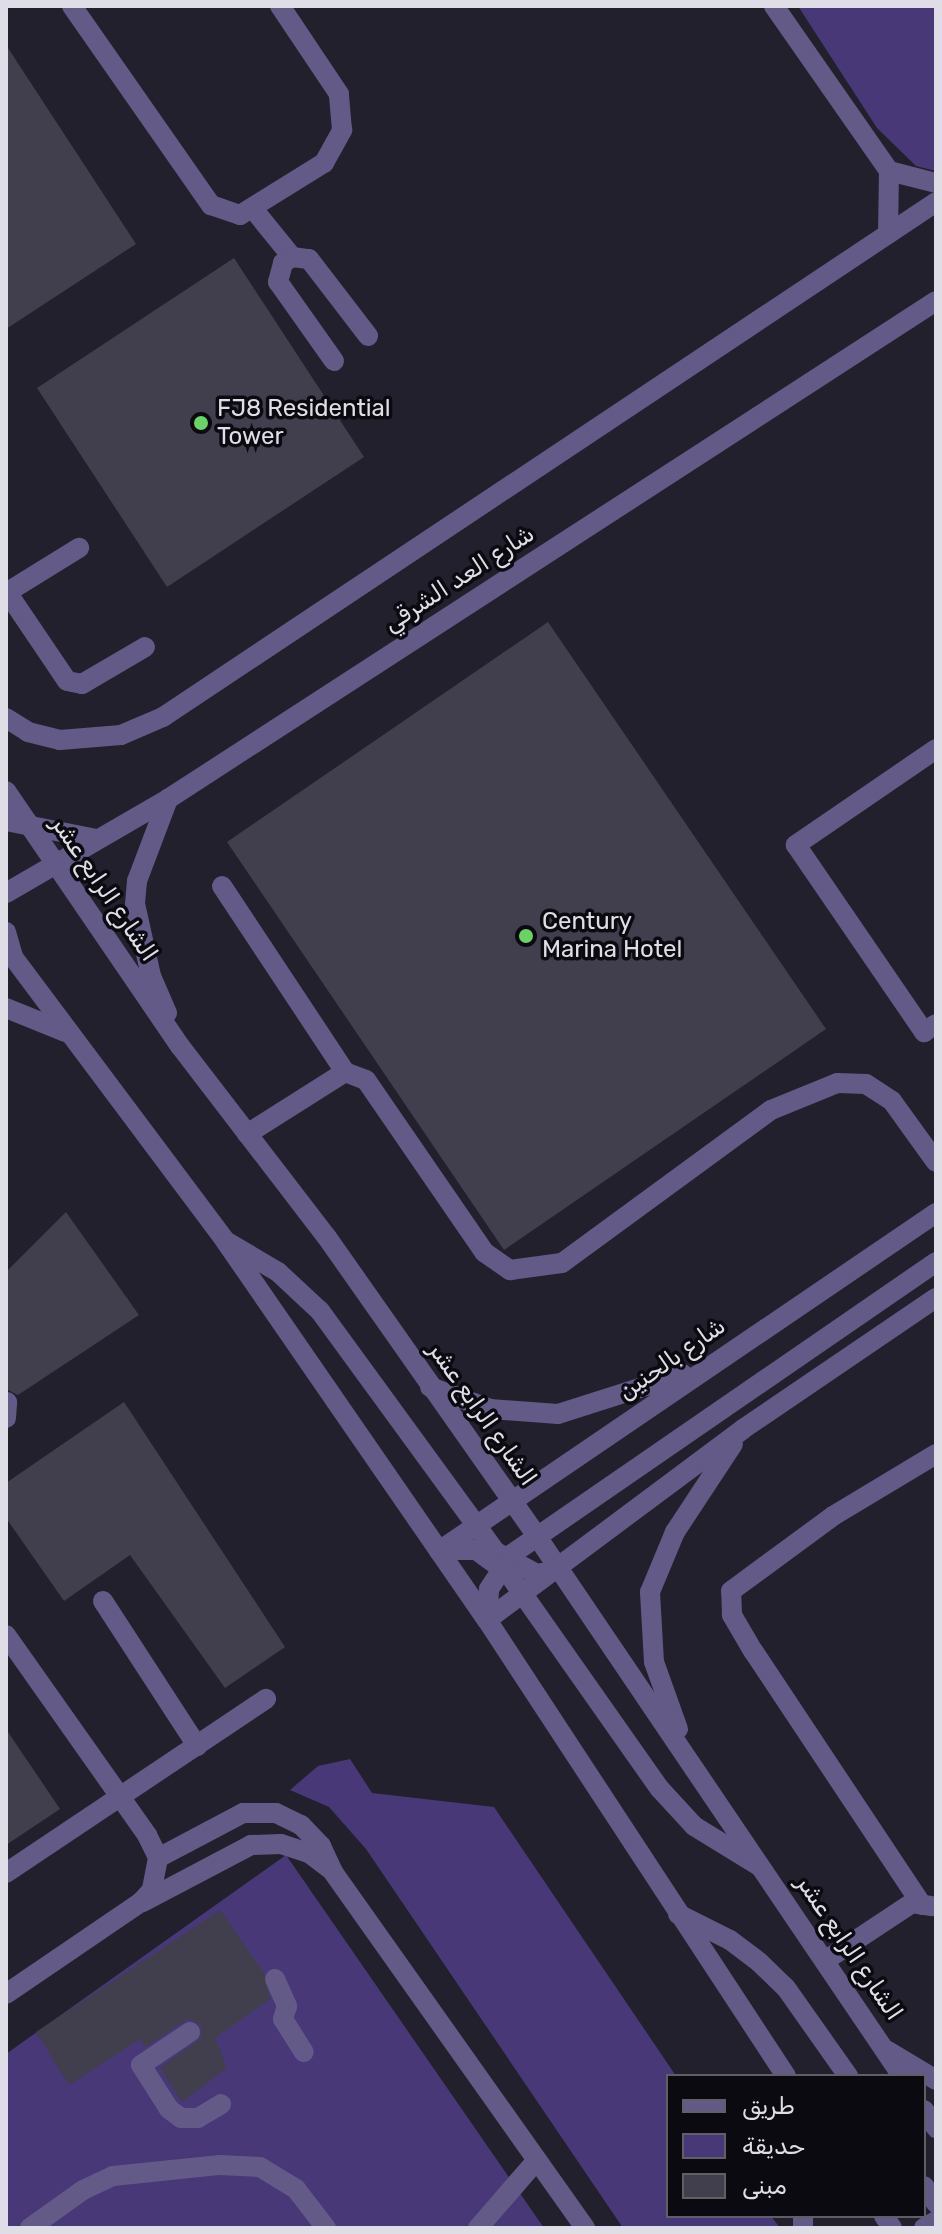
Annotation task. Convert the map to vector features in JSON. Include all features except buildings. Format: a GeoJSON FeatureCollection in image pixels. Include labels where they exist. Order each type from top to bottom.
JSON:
{"type":"FeatureCollection","features":[{"type":"Feature","properties":{"kind":"street"},"geometry":{"type":"LineString","coordinates":[[72,6],[211,205],[225,213],[254,210],[324,163],[342,130],[339,94],[280,6]]}},
{"type":"Feature","properties":{"kind":"street"},"geometry":{"type":"LineString","coordinates":[[774,6],[889,171],[888,234]]}},
{"type":"Feature","properties":{"kind":"street"},"geometry":{"type":"LineString","coordinates":[[889,171],[936,183]]}},
{"type":"Feature","properties":{"kind":"street","name":"شارع العد الشرقي"},"geometry":{"type":"LineString","coordinates":[[6,718],[28,732],[60,740],[121,735],[163,717],[936,202]]}},
{"type":"Feature","properties":{"kind":"street"},"geometry":{"type":"LineString","coordinates":[[254,210],[292,257],[315,265],[368,336]]}},
{"type":"Feature","properties":{"kind":"street"},"geometry":{"type":"LineString","coordinates":[[292,257],[283,263],[278,282],[334,361]]}},
{"type":"Feature","properties":{"kind":"street","name":"شارع العد الشرقي"},"geometry":{"type":"LineString","coordinates":[[6,893],[168,799],[932,308]]}},
{"type":"Feature","properties":{"kind":"street"},"geometry":{"type":"LineString","coordinates":[[79,548],[7,593],[67,681],[82,684],[145,647]]}},
{"type":"Feature","properties":{"kind":"street"},"geometry":{"type":"LineString","coordinates":[[936,749],[796,845],[924,1032],[936,1024]]}},
{"type":"Feature","properties":{"kind":"street","name":"الشارع الرابع عشر"},"geometry":{"type":"LineString","coordinates":[[6,791],[180,1046],[536,1535],[557,1570],[686,1752],[901,2074]]}},
{"type":"Feature","properties":{"kind":"street"},"geometry":{"type":"LineString","coordinates":[[168,799],[137,881],[135,904],[151,976],[180,1046]]}},
{"type":"Feature","properties":{"kind":"street"},"geometry":{"type":"LineString","coordinates":[[6,821],[33,829],[96,839]]}},
{"type":"Feature","properties":{"kind":"street"},"geometry":{"type":"LineString","coordinates":[[222,886],[345,1072],[366,1080],[484,1252],[510,1270],[562,1263],[771,1110],[837,1083],[866,1084],[892,1101],[936,1162]]}},
{"type":"Feature","properties":{"kind":"street"},"geometry":{"type":"LineString","coordinates":[[6,932],[13,957],[65,1032],[226,1242],[487,1620],[674,1912],[785,2074]]}},
{"type":"Feature","properties":{"kind":"street"},"geometry":{"type":"LineString","coordinates":[[6,1008],[65,1032]]}},
{"type":"Feature","properties":{"kind":"street"},"geometry":{"type":"LineString","coordinates":[[247,1134],[345,1072]]}},
{"type":"Feature","properties":{"kind":"street","name":"شارع بالحنين"},"geometry":{"type":"LineString","coordinates":[[439,1551],[936,1213]]}},
{"type":"Feature","properties":{"kind":"street"},"geometry":{"type":"LineString","coordinates":[[226,1242],[278,1272],[320,1311],[503,1563],[660,1789],[694,1826],[766,1871]]}},
{"type":"Feature","properties":{"kind":"street"},"geometry":{"type":"LineString","coordinates":[[487,1620],[489,1589],[503,1563],[536,1535],[936,1262]]}},
{"type":"Feature","properties":{"kind":"street"},"geometry":{"type":"LineString","coordinates":[[487,1620],[743,1429],[936,1298]]}},
{"type":"Feature","properties":{"kind":"street"},"geometry":{"type":"LineString","coordinates":[[429,1387],[490,1409],[558,1414],[706,1367]]}},
{"type":"Feature","properties":{"kind":"street"},"geometry":{"type":"LineString","coordinates":[[6,1418],[7,1402]]}},
{"type":"Feature","properties":{"kind":"street"},"geometry":{"type":"LineString","coordinates":[[686,1752],[654,1662],[650,1592],[675,1532],[743,1429]]}},
{"type":"Feature","properties":{"kind":"street"},"geometry":{"type":"LineString","coordinates":[[929,1905],[753,1651],[732,1615],[731,1591],[833,1516],[936,1454]]}},
{"type":"Feature","properties":{"kind":"street"},"geometry":{"type":"LineString","coordinates":[[439,1551],[476,1550],[537,1574],[557,1570]]}},
{"type":"Feature","properties":{"kind":"street"},"geometry":{"type":"LineString","coordinates":[[103,1601],[197,1746]]}},
{"type":"Feature","properties":{"kind":"street"},"geometry":{"type":"LineString","coordinates":[[6,1635],[120,1795],[158,1858],[152,1890],[141,1902]]}},
{"type":"Feature","properties":{"kind":"street"},"geometry":{"type":"LineString","coordinates":[[6,1873],[266,1699]]}},
{"type":"Feature","properties":{"kind":"street"},"geometry":{"type":"LineString","coordinates":[[158,1858],[198,1833],[243,1813],[276,1813],[311,1836],[333,1872],[537,2160],[579,2226]]}},
{"type":"Feature","properties":{"kind":"street"},"geometry":{"type":"LineString","coordinates":[[6,1994],[141,1902],[251,1845],[281,1844],[309,1853],[333,1872]]}},
{"type":"Feature","properties":{"kind":"street"},"geometry":{"type":"LineString","coordinates":[[826,1960],[890,1914],[912,1903],[929,1905]]}},
{"type":"Feature","properties":{"kind":"street"},"geometry":{"type":"LineString","coordinates":[[674,1912],[730,1940],[768,1971],[846,2074]]}},
{"type":"Feature","properties":{"kind":"street"},"geometry":{"type":"LineString","coordinates":[[275,1979],[287,2006],[283,2019],[304,2052]]}},
{"type":"Feature","properties":{"kind":"street"},"geometry":{"type":"LineString","coordinates":[[190,2032],[141,2065],[169,2109],[181,2118],[198,2118],[221,2104]]}},
{"type":"Feature","properties":{"kind":"street"},"geometry":{"type":"LineString","coordinates":[[884,2049],[926,2074]]}},
{"type":"Feature","properties":{"kind":"street"},"geometry":{"type":"LineString","coordinates":[[478,2228],[537,2160]]}},
{"type":"Feature","properties":{"kind":"street"},"geometry":{"type":"LineString","coordinates":[[30,2228],[83,2190],[113,2176],[220,2165],[260,2167],[272,2174],[296,2189],[326,2228]]}},
{"type":"Feature","properties":{"kind":"street"},"geometry":{"type":"LineString","coordinates":[[924,2228],[936,2221]]}},
{"type":"Feature","properties":{"kind":"green space"},"geometry":{"type":"Polygon","coordinates":[[[798,6],[936,6],[936,171],[916,166],[877,128],[798,6]]]}},
{"type":"Feature","properties":{"kind":"green space"},"geometry":{"type":"Polygon","coordinates":[[[350,1759],[372,1793],[494,1807],[675,2074],[666,2074],[666,2218],[772,2218],[780,2228],[623,2228],[366,1849],[329,1807],[290,1790],[318,1766],[350,1759]]]}},
{"type":"Feature","properties":{"kind":"green space"},"geometry":{"type":"Polygon","coordinates":[[[286,1855],[544,2228],[6,2228],[6,2054],[286,1855]]]}},
{"type":"Feature","properties":{"kind":"place","name":"FJ8 Residential Tower"},"geometry":{"type":"Point","coordinates":[201,423]}},
{"type":"Feature","properties":{"kind":"place","name":"Century Marina Hotel"},"geometry":{"type":"Point","coordinates":[526,936]}}]}
